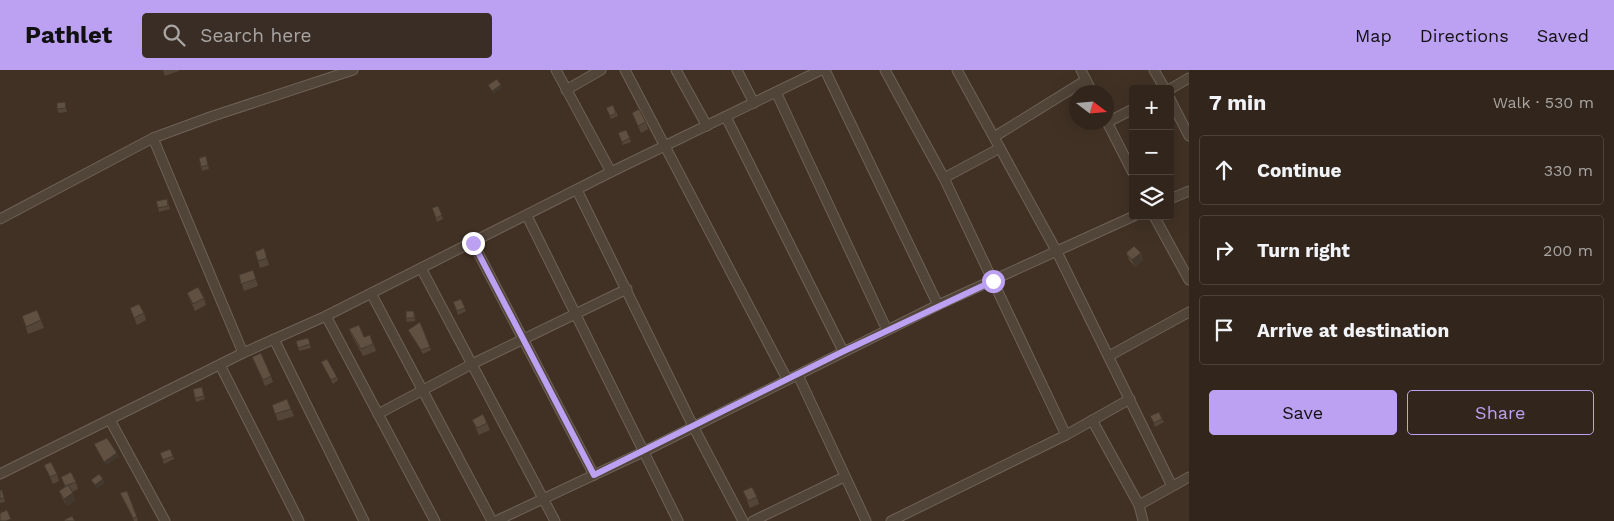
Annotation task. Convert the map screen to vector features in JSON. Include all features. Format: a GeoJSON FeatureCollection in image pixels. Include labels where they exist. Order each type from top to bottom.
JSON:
{"type":"FeatureCollection","features":[{"type":"Feature","properties":{"kind":"street"},"geometry":{"type":"LineString","coordinates":[[0,218],[153,138],[213,116],[353,70]]}},
{"type":"Feature","properties":{"kind":"street"},"geometry":{"type":"LineString","coordinates":[[556,70],[611,172]]}},
{"type":"Feature","properties":{"kind":"street"},"geometry":{"type":"LineString","coordinates":[[566,90],[601,70]]}},
{"type":"Feature","properties":{"kind":"street"},"geometry":{"type":"LineString","coordinates":[[625,70],[787,380]]}},
{"type":"Feature","properties":{"kind":"street"},"geometry":{"type":"LineString","coordinates":[[676,70],[707,126]]}},
{"type":"Feature","properties":{"kind":"street"},"geometry":{"type":"LineString","coordinates":[[737,70],[754,103]]}},
{"type":"Feature","properties":{"kind":"street"},"geometry":{"type":"LineString","coordinates":[[0,474],[243,353],[326,316],[611,172],[726,117],[776,92],[801,74],[821,70]]}},
{"type":"Feature","properties":{"kind":"street"},"geometry":{"type":"LineString","coordinates":[[825,70],[938,305]]}},
{"type":"Feature","properties":{"kind":"street"},"geometry":{"type":"LineString","coordinates":[[885,70],[944,178],[1066,435]]}},
{"type":"Feature","properties":{"kind":"street"},"geometry":{"type":"LineString","coordinates":[[958,70],[1057,252],[1172,486]]}},
{"type":"Feature","properties":{"kind":"street"},"geometry":{"type":"LineString","coordinates":[[1080,70],[1088,85]]}},
{"type":"Feature","properties":{"kind":"street"},"geometry":{"type":"LineString","coordinates":[[1154,70],[1163,85]]}},
{"type":"Feature","properties":{"kind":"street"},"geometry":{"type":"LineString","coordinates":[[1174,87],[1189,78]]}},
{"type":"Feature","properties":{"kind":"street"},"geometry":{"type":"LineString","coordinates":[[994,137],[1086,80]]}},
{"type":"Feature","properties":{"kind":"street"},"geometry":{"type":"LineString","coordinates":[[776,92],[887,330]]}},
{"type":"Feature","properties":{"kind":"street"},"geometry":{"type":"LineString","coordinates":[[1174,107],[1189,136]]}},
{"type":"Feature","properties":{"kind":"street"},"geometry":{"type":"LineString","coordinates":[[1114,118],[1129,111]]}},
{"type":"Feature","properties":{"kind":"street"},"geometry":{"type":"LineString","coordinates":[[726,117],[844,351]]}},
{"type":"Feature","properties":{"kind":"street"},"geometry":{"type":"LineString","coordinates":[[1112,130],[1129,165]]}},
{"type":"Feature","properties":{"kind":"street"},"geometry":{"type":"LineString","coordinates":[[153,138],[243,353]]}},
{"type":"Feature","properties":{"kind":"street"},"geometry":{"type":"LineString","coordinates":[[944,178],[1000,148]]}},
{"type":"Feature","properties":{"kind":"street"},"geometry":{"type":"LineString","coordinates":[[577,190],[693,426],[743,521]]}},
{"type":"Feature","properties":{"kind":"street"},"geometry":{"type":"LineString","coordinates":[[1174,197],[1189,191]]}},
{"type":"Feature","properties":{"kind":"street"},"geometry":{"type":"LineString","coordinates":[[527,216],[678,521]]}},
{"type":"Feature","properties":{"kind":"street"},"geometry":{"type":"LineString","coordinates":[[496,521],[643,452],[938,305],[1129,218]]}},
{"type":"Feature","properties":{"kind":"street"},"geometry":{"type":"LineString","coordinates":[[1156,220],[1189,280]]}},
{"type":"Feature","properties":{"kind":"street"},"geometry":{"type":"LineString","coordinates":[[473,243],[594,475]]}},
{"type":"Feature","properties":{"kind":"street"},"geometry":{"type":"LineString","coordinates":[[421,268],[555,521]]}},
{"type":"Feature","properties":{"kind":"street"},"geometry":{"type":"LineString","coordinates":[[378,414],[472,364],[627,289]]}},
{"type":"Feature","properties":{"kind":"street"},"geometry":{"type":"LineString","coordinates":[[371,293],[492,521]]}},
{"type":"Feature","properties":{"kind":"street"},"geometry":{"type":"LineString","coordinates":[[1109,356],[1189,312]]}},
{"type":"Feature","properties":{"kind":"street"},"geometry":{"type":"LineString","coordinates":[[326,316],[435,521]]}},
{"type":"Feature","properties":{"kind":"street"},"geometry":{"type":"LineString","coordinates":[[274,339],[364,521]]}},
{"type":"Feature","properties":{"kind":"street"},"geometry":{"type":"LineString","coordinates":[[220,365],[299,521]]}},
{"type":"Feature","properties":{"kind":"street"},"geometry":{"type":"LineString","coordinates":[[798,374],[866,521]]}},
{"type":"Feature","properties":{"kind":"street"},"geometry":{"type":"LineString","coordinates":[[891,521],[1066,435],[1130,399]]}},
{"type":"Feature","properties":{"kind":"street"},"geometry":{"type":"LineString","coordinates":[[110,420],[165,521]]}},
{"type":"Feature","properties":{"kind":"street"},"geometry":{"type":"LineString","coordinates":[[1092,420],[1139,505],[1143,521]]}},
{"type":"Feature","properties":{"kind":"street"},"geometry":{"type":"LineString","coordinates":[[753,521],[844,477]]}},
{"type":"Feature","properties":{"kind":"street"},"geometry":{"type":"LineString","coordinates":[[1139,505],[1189,477]]}},
{"type":"Feature","properties":{"kind":"building"},"geometry":{"type":"Polygon","coordinates":[[[497,79],[501,85],[492,91],[488,85],[497,79]]]}},
{"type":"Feature","properties":{"kind":"building"},"geometry":{"type":"Polygon","coordinates":[[[65,102],[66,108],[57,109],[57,103],[65,102]]]}},
{"type":"Feature","properties":{"kind":"building"},"geometry":{"type":"Polygon","coordinates":[[[613,105],[616,113],[610,116],[606,108],[613,105]]]}},
{"type":"Feature","properties":{"kind":"building"},"geometry":{"type":"Polygon","coordinates":[[[639,109],[646,122],[638,126],[632,113],[639,109]]]}},
{"type":"Feature","properties":{"kind":"building"},"geometry":{"type":"Polygon","coordinates":[[[626,130],[630,138],[622,142],[618,133],[626,130]]]}},
{"type":"Feature","properties":{"kind":"building"},"geometry":{"type":"Polygon","coordinates":[[[206,156],[208,165],[201,167],[199,158],[206,156]]]}},
{"type":"Feature","properties":{"kind":"building"},"geometry":{"type":"Polygon","coordinates":[[[167,199],[168,206],[158,208],[156,201],[167,199]]]}},
{"type":"Feature","properties":{"kind":"building"},"geometry":{"type":"Polygon","coordinates":[[[438,206],[442,215],[436,218],[432,208],[438,206]]]}},
{"type":"Feature","properties":{"kind":"building"},"geometry":{"type":"Polygon","coordinates":[[[1134,246],[1141,253],[1132,260],[1126,253],[1134,246]]]}},
{"type":"Feature","properties":{"kind":"building"},"geometry":{"type":"Polygon","coordinates":[[[264,248],[267,258],[258,261],[255,252],[264,248]]]}},
{"type":"Feature","properties":{"kind":"building"},"geometry":{"type":"Polygon","coordinates":[[[253,270],[256,279],[241,284],[239,275],[253,270]]]}},
{"type":"Feature","properties":{"kind":"building"},"geometry":{"type":"Polygon","coordinates":[[[198,287],[204,298],[193,304],[187,293],[198,287]]]}},
{"type":"Feature","properties":{"kind":"building"},"geometry":{"type":"Polygon","coordinates":[[[461,299],[465,308],[457,311],[453,302],[461,299]]]}},
{"type":"Feature","properties":{"kind":"building"},"geometry":{"type":"Polygon","coordinates":[[[139,304],[144,313],[134,318],[130,308],[139,304]]]}},
{"type":"Feature","properties":{"kind":"building"},"geometry":{"type":"Polygon","coordinates":[[[37,310],[41,320],[26,327],[22,316],[37,310]]]}},
{"type":"Feature","properties":{"kind":"building"},"geometry":{"type":"Polygon","coordinates":[[[406,311],[414,311],[414,318],[406,318],[406,311]]]}},
{"type":"Feature","properties":{"kind":"building"},"geometry":{"type":"Polygon","coordinates":[[[420,322],[430,347],[421,350],[408,330],[420,322]]]}},
{"type":"Feature","properties":{"kind":"building"},"geometry":{"type":"Polygon","coordinates":[[[359,325],[364,337],[370,335],[373,344],[361,349],[349,329],[359,325]]]}},
{"type":"Feature","properties":{"kind":"building"},"geometry":{"type":"Polygon","coordinates":[[[308,338],[310,344],[298,348],[296,341],[308,338]]]}},
{"type":"Feature","properties":{"kind":"building"},"geometry":{"type":"Polygon","coordinates":[[[261,353],[271,376],[263,380],[252,357],[261,353]]]}},
{"type":"Feature","properties":{"kind":"building"},"geometry":{"type":"Polygon","coordinates":[[[327,359],[337,377],[331,380],[321,362],[327,359]]]}},
{"type":"Feature","properties":{"kind":"building"},"geometry":{"type":"Polygon","coordinates":[[[202,387],[204,396],[195,398],[193,389],[202,387]]]}},
{"type":"Feature","properties":{"kind":"building"},"geometry":{"type":"Polygon","coordinates":[[[287,399],[291,409],[275,414],[272,405],[287,399]]]}},
{"type":"Feature","properties":{"kind":"building"},"geometry":{"type":"Polygon","coordinates":[[[1159,412],[1162,419],[1154,423],[1150,416],[1159,412]]]}},
{"type":"Feature","properties":{"kind":"building"},"geometry":{"type":"Polygon","coordinates":[[[483,414],[487,423],[477,428],[472,420],[483,414]]]}},
{"type":"Feature","properties":{"kind":"building"},"geometry":{"type":"Polygon","coordinates":[[[107,438],[117,453],[104,462],[94,444],[107,438]]]}},
{"type":"Feature","properties":{"kind":"building"},"geometry":{"type":"Polygon","coordinates":[[[170,449],[173,456],[163,460],[160,453],[170,449]]]}},
{"type":"Feature","properties":{"kind":"building"},"geometry":{"type":"Polygon","coordinates":[[[51,462],[57,474],[50,477],[44,465],[51,462]]]}},
{"type":"Feature","properties":{"kind":"building"},"geometry":{"type":"Polygon","coordinates":[[[71,472],[76,482],[65,486],[61,477],[71,472]]]}},
{"type":"Feature","properties":{"kind":"building"},"geometry":{"type":"Polygon","coordinates":[[[99,474],[103,479],[95,485],[91,480],[99,474]]]}},
{"type":"Feature","properties":{"kind":"building"},"geometry":{"type":"Polygon","coordinates":[[[68,485],[73,493],[64,499],[59,491],[68,485]]]}},
{"type":"Feature","properties":{"kind":"building"},"geometry":{"type":"Polygon","coordinates":[[[752,487],[757,497],[748,501],[743,491],[752,487]]]}},
{"type":"Feature","properties":{"kind":"building"},"geometry":{"type":"Polygon","coordinates":[[[0,490],[2,490],[4,498],[0,499],[0,490]]]}},
{"type":"Feature","properties":{"kind":"building"},"geometry":{"type":"Polygon","coordinates":[[[127,491],[137,517],[133,518],[120,493],[127,491]]]}},
{"type":"Feature","properties":{"kind":"building"},"geometry":{"type":"Polygon","coordinates":[[[7,510],[11,519],[0,521],[0,513],[7,510]]]}},
{"type":"Feature","properties":{"kind":"building"},"geometry":{"type":"Polygon","coordinates":[[[72,516],[75,521],[64,520],[72,516]]]}},
{"type":"Feature","properties":{"kind":"route"},"geometry":{"type":"LineString","coordinates":[[473,243],[594,475],[938,305],[993,281]]}}]}
